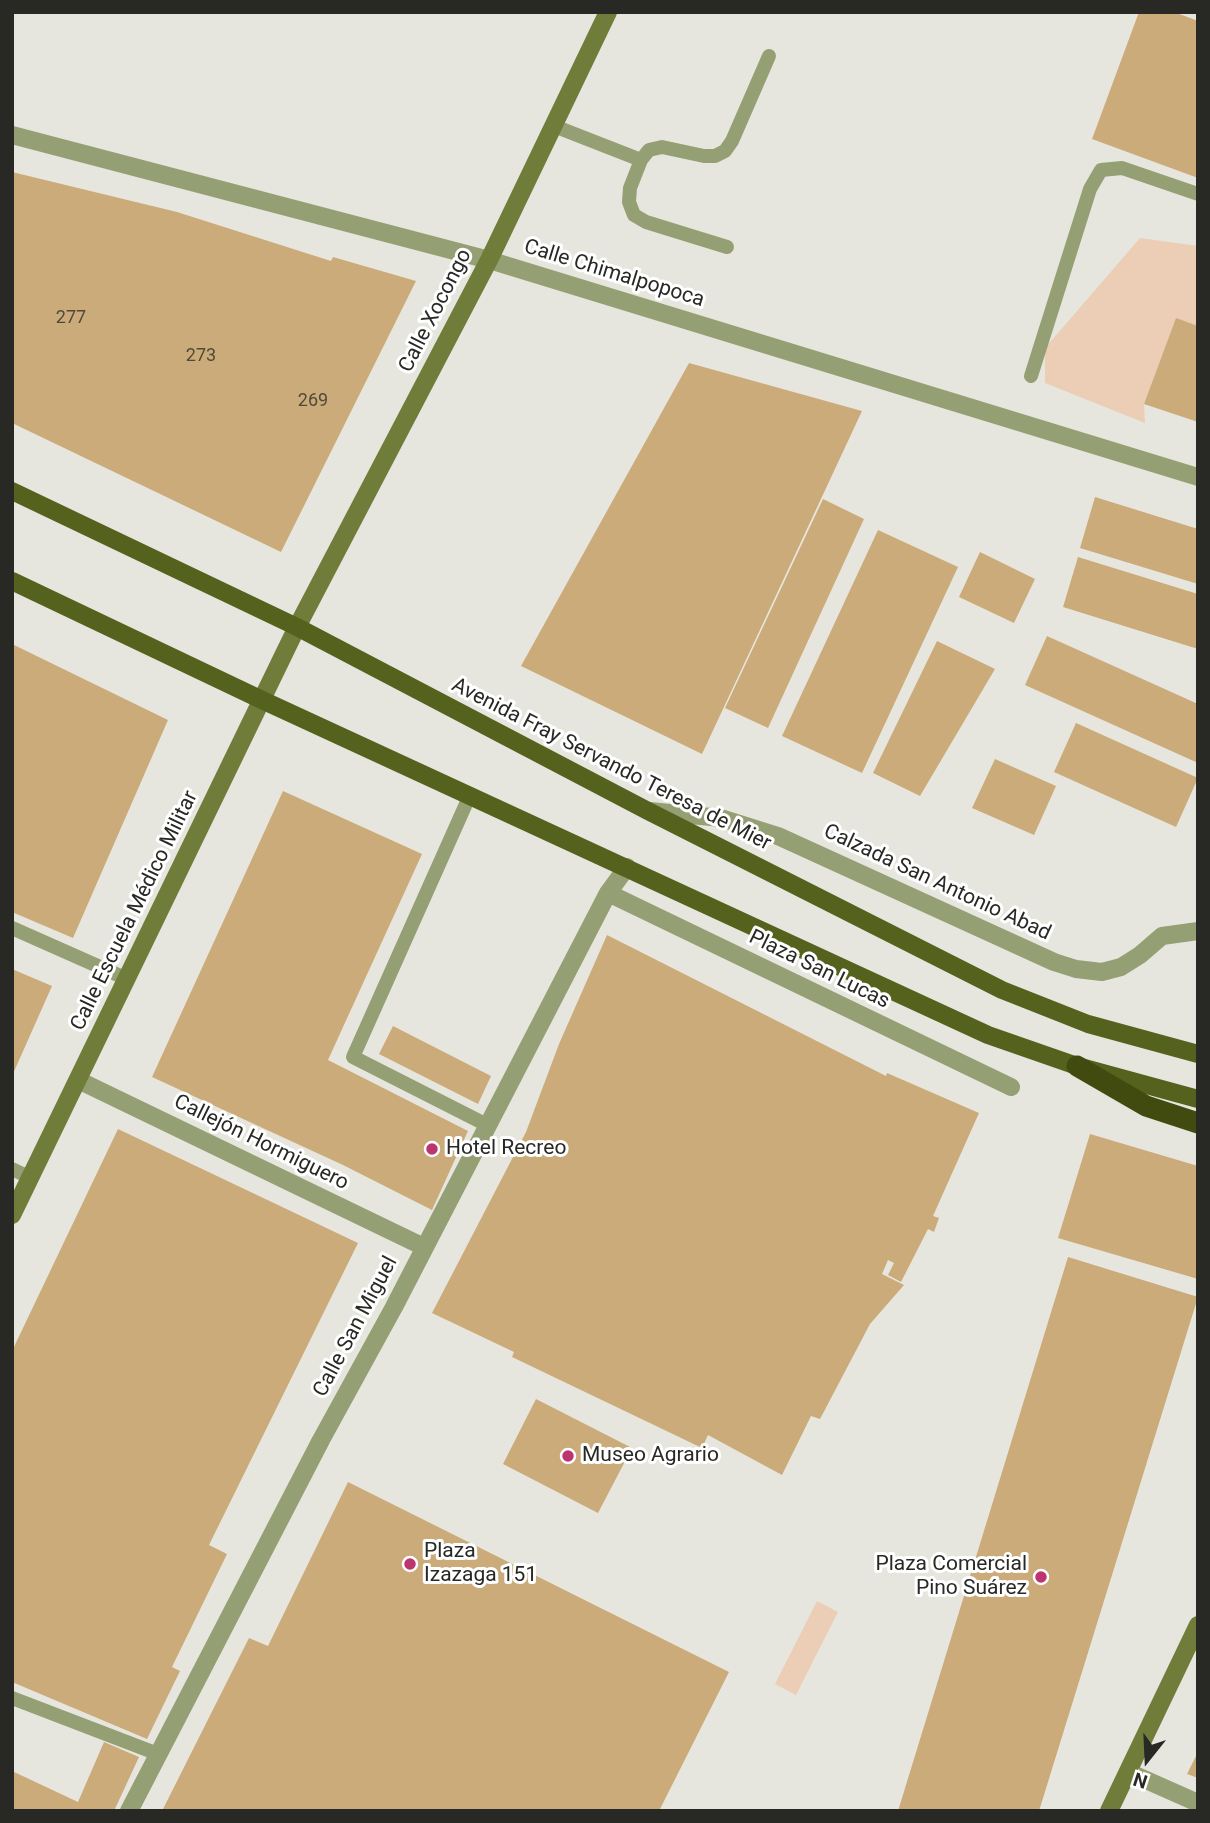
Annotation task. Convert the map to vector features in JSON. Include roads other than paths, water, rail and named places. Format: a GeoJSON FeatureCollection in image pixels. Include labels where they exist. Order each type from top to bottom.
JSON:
{"type":"FeatureCollection","features":[{"type":"Feature","properties":{"kind":"highway"},"geometry":{"type":"LineString","coordinates":[[1077,1066],[1146,1106],[1198,1123]]}},
{"type":"Feature","properties":{"kind":"main road","name":"Avenida Fray Servando Teresa de Mier"},"geometry":{"type":"LineString","coordinates":[[12,491],[297,628],[648,811],[1002,990],[1088,1024],[1198,1054]]}},
{"type":"Feature","properties":{"kind":"main road"},"geometry":{"type":"LineString","coordinates":[[12,581],[262,700],[988,1035],[1077,1066],[1198,1099]]}},
{"type":"Feature","properties":{"kind":"street","name":"Calle Xocongo"},"geometry":{"type":"LineString","coordinates":[[297,628],[489,260],[608,12]]}},
{"type":"Feature","properties":{"kind":"street","name":"Calle Chimalpopoca"},"geometry":{"type":"LineString","coordinates":[[12,135],[489,260],[1198,477]]}},
{"type":"Feature","properties":{"kind":"street","name":"Calle Escuela Médico Militar"},"geometry":{"type":"LineString","coordinates":[[12,1215],[297,628]]}},
{"type":"Feature","properties":{"kind":"street","name":"Calzada San Antonio Abad"},"geometry":{"type":"LineString","coordinates":[[648,811],[721,818],[778,836],[1076,970],[1102,972],[1121,967],[1162,936],[1198,931]]}},
{"type":"Feature","properties":{"kind":"street","name":"Calle San Miguel"},"geometry":{"type":"LineString","coordinates":[[129,1811],[608,893],[627,867]]}},
{"type":"Feature","properties":{"kind":"street","name":"Plaza San Lucas"},"geometry":{"type":"LineString","coordinates":[[608,893],[1011,1087]]}},
{"type":"Feature","properties":{"kind":"street","name":"Callejón Hormiguero"},"geometry":{"type":"LineString","coordinates":[[78,1080],[424,1247]]}},
{"type":"Feature","properties":{"kind":"street"},"geometry":{"type":"LineString","coordinates":[[1109,1811],[1198,1625]]}},
{"type":"Feature","properties":{"kind":"street"},"geometry":{"type":"LineString","coordinates":[[1128,1772],[1198,1803]]}},
{"type":"Feature","properties":{"kind":"lane"},"geometry":{"type":"LineString","coordinates":[[727,247],[646,222],[634,215],[629,202],[630,188],[641,160],[649,149],[662,147],[704,156],[715,156],[725,150],[732,141],[769,57]]}},
{"type":"Feature","properties":{"kind":"lane"},"geometry":{"type":"LineString","coordinates":[[554,126],[641,160]]}},
{"type":"Feature","properties":{"kind":"lane"},"geometry":{"type":"LineString","coordinates":[[1031,376],[1090,189],[1101,170],[1122,168],[1198,194]]}},
{"type":"Feature","properties":{"kind":"lane"},"geometry":{"type":"LineString","coordinates":[[470,795],[353,1057],[487,1125]]}},
{"type":"Feature","properties":{"kind":"lane"},"geometry":{"type":"LineString","coordinates":[[12,928],[127,979]]}},
{"type":"Feature","properties":{"kind":"lane"},"geometry":{"type":"LineString","coordinates":[[12,1169],[31,1178]]}},
{"type":"Feature","properties":{"kind":"lane"},"geometry":{"type":"LineString","coordinates":[[12,1698],[158,1755]]}},
{"type":"Feature","properties":{"kind":"place","name":"Hotel Recreo"},"geometry":{"type":"Point","coordinates":[432,1149]}},
{"type":"Feature","properties":{"kind":"place","name":"Museo Agrario"},"geometry":{"type":"Point","coordinates":[568,1456]}},
{"type":"Feature","properties":{"kind":"place","name":"Plaza Izazaga 151"},"geometry":{"type":"Point","coordinates":[410,1564]}},
{"type":"Feature","properties":{"kind":"place","name":"Plaza Comercial Pino Suárez"},"geometry":{"type":"Point","coordinates":[1041,1577]}}]}
